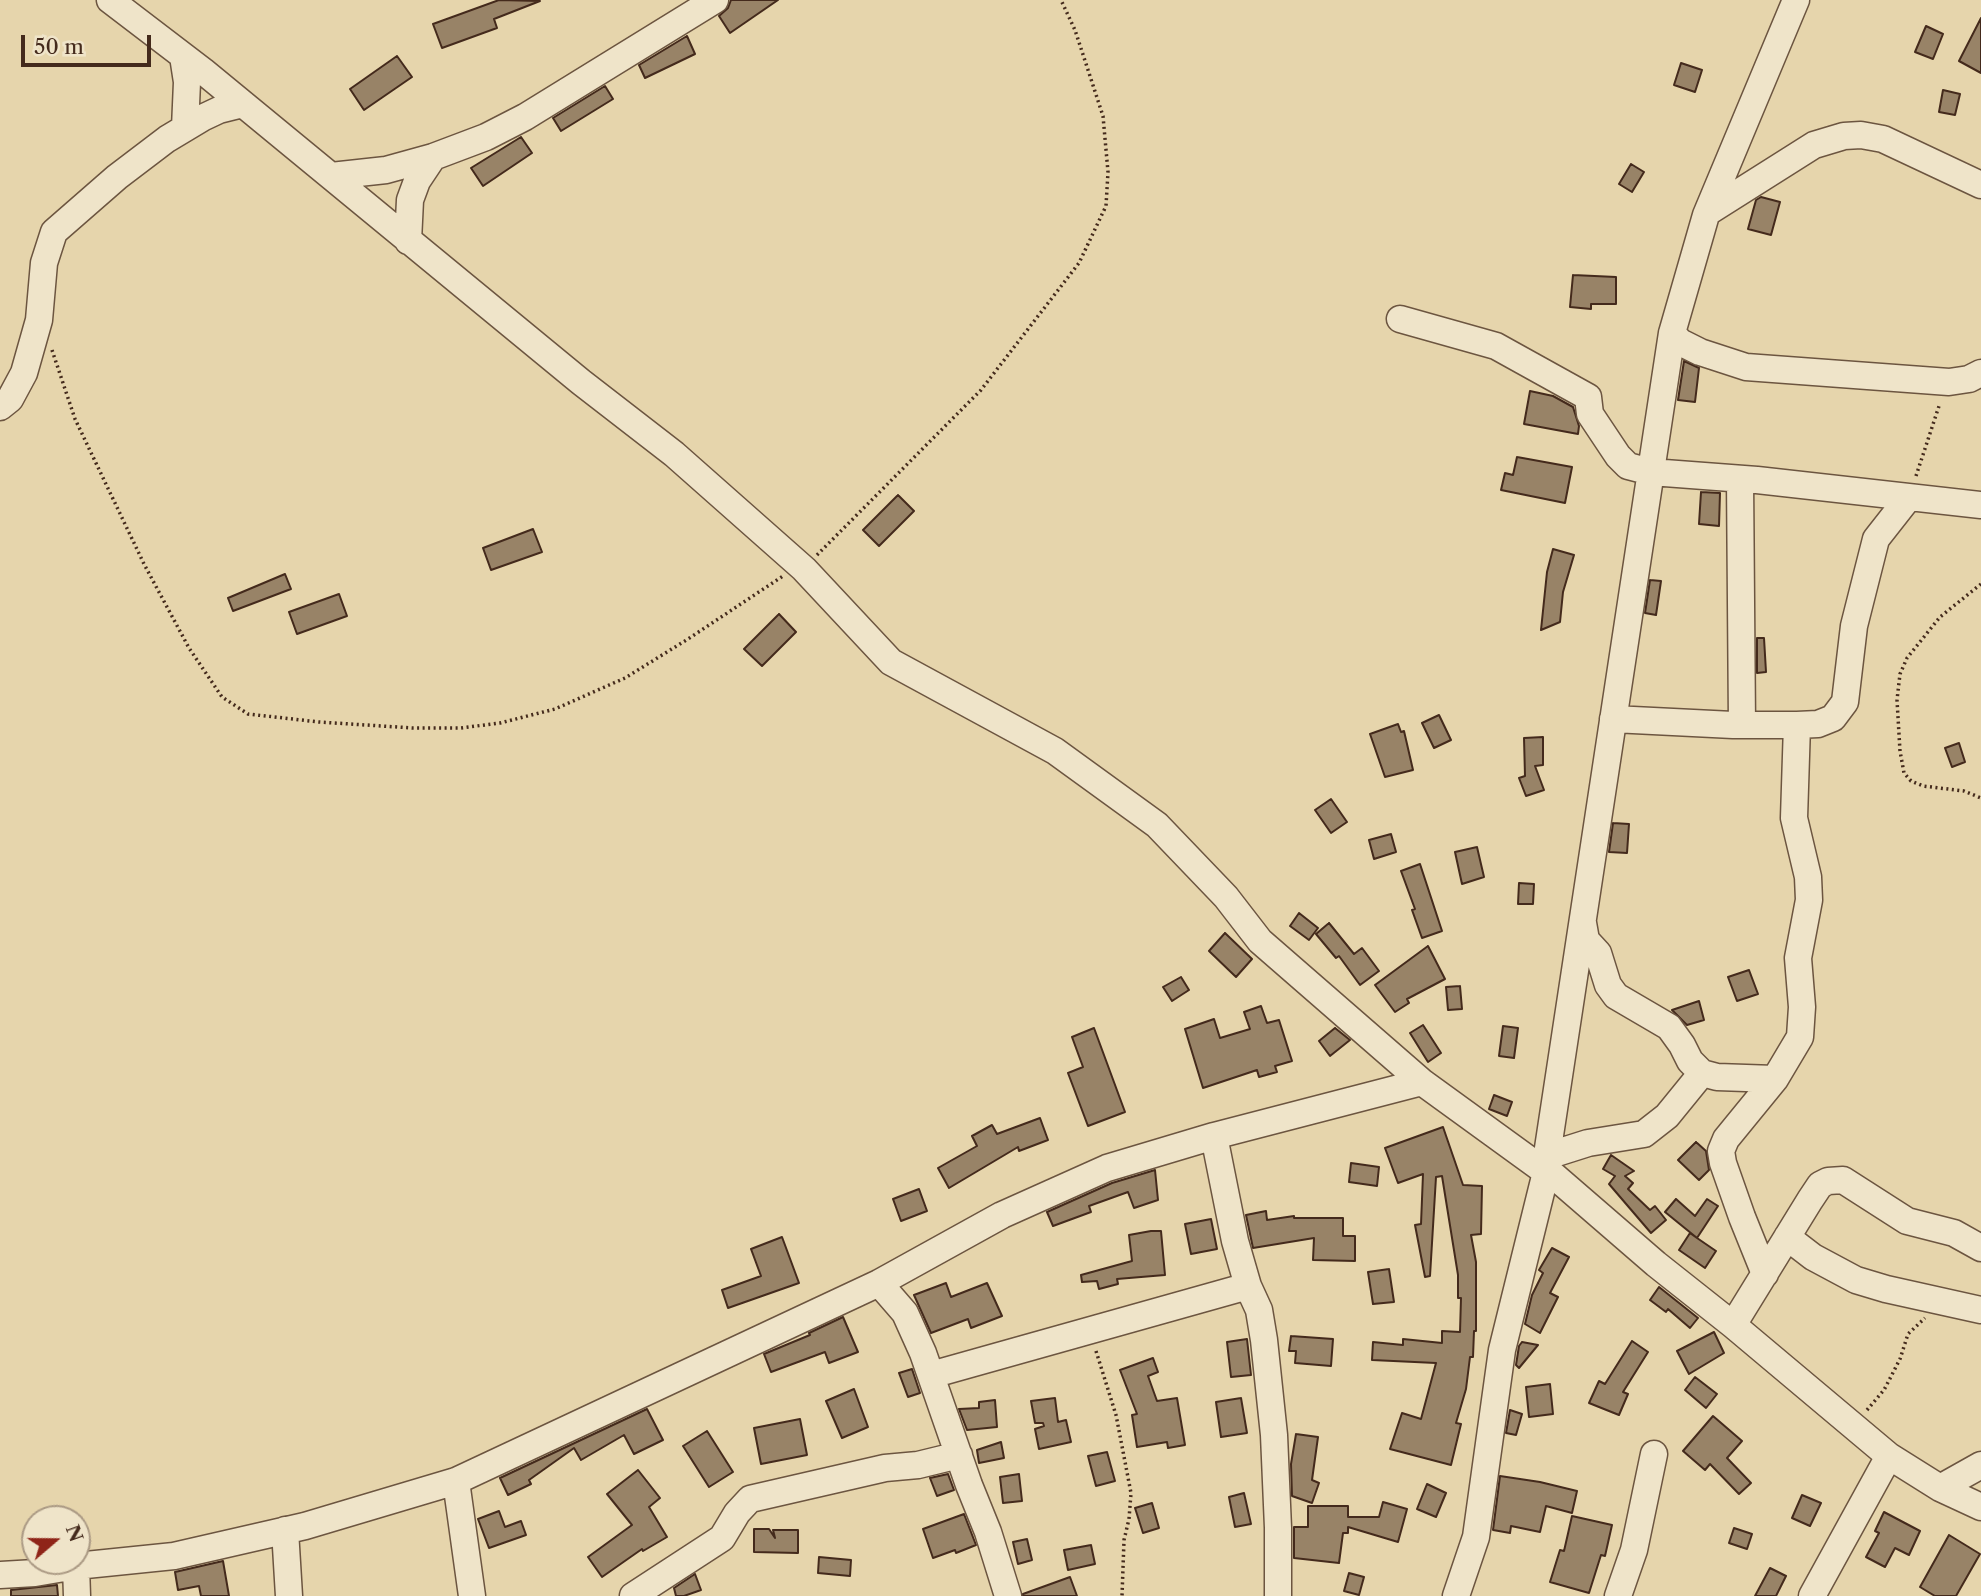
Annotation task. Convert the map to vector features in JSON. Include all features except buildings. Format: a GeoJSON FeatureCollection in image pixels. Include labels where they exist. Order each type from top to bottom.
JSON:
{"type":"FeatureCollection","features":[{"type":"Feature","properties":{"kind":"street"},"geometry":{"type":"LineString","coordinates":[[110,0],[243,104],[581,382],[674,454],[802,567],[891,662],[1055,751],[1157,825],[1226,897],[1260,941],[1422,1083],[1546,1166],[1656,1264],[1889,1456],[1940,1488],[1981,1507]]}},
{"type":"Feature","properties":{"kind":"street"},"geometry":{"type":"LineString","coordinates":[[331,176],[386,170],[433,157],[486,137],[525,117],[715,0]]}},
{"type":"Feature","properties":{"kind":"street"},"geometry":{"type":"LineString","coordinates":[[1456,1596],[1476,1537],[1502,1350],[1546,1166],[1672,333],[1707,212],[1797,0]]}},
{"type":"Feature","properties":{"kind":"street"},"geometry":{"type":"LineString","coordinates":[[183,56],[187,82],[185,128]]}},
{"type":"Feature","properties":{"kind":"street"},"geometry":{"type":"LineString","coordinates":[[0,407],[10,399],[24,373],[39,320],[44,263],[54,232],[117,177],[185,128],[219,110],[243,104]]}},
{"type":"Feature","properties":{"kind":"street"},"geometry":{"type":"LineString","coordinates":[[1707,212],[1814,145],[1844,136],[1861,135],[1882,139],[1981,185]]}},
{"type":"Feature","properties":{"kind":"street"},"geometry":{"type":"LineString","coordinates":[[408,241],[410,200],[417,181],[433,157]]}},
{"type":"Feature","properties":{"kind":"street"},"geometry":{"type":"LineString","coordinates":[[1400,319],[1496,346],[1588,397],[1590,414],[1618,456],[1628,466],[1651,472],[1981,505]]}},
{"type":"Feature","properties":{"kind":"street"},"geometry":{"type":"LineString","coordinates":[[1672,333],[1680,342],[1700,352],[1746,367],[1949,382],[1969,379],[1981,373]]}},
{"type":"Feature","properties":{"kind":"street"},"geometry":{"type":"LineString","coordinates":[[1740,479],[1742,725]]}},
{"type":"Feature","properties":{"kind":"street"},"geometry":{"type":"LineString","coordinates":[[1614,719],[1797,725],[1818,724],[1833,718],[1841,711],[1845,702],[1854,626],[1876,539],[1909,497]]}},
{"type":"Feature","properties":{"kind":"street"},"geometry":{"type":"LineString","coordinates":[[1765,1273],[1741,1217],[1721,1151],[1726,1139],[1775,1079],[1800,1037],[1802,1007],[1798,958],[1809,900],[1808,877],[1794,818],[1797,725]]}},
{"type":"Feature","properties":{"kind":"street"},"geometry":{"type":"LineString","coordinates":[[1583,923],[1586,940],[1598,953],[1608,985],[1616,996],[1668,1027],[1690,1061],[1702,1073],[1717,1077],[1775,1079]]}},
{"type":"Feature","properties":{"kind":"street"},"geometry":{"type":"LineString","coordinates":[[1546,1166],[1588,1143],[1634,1138],[1644,1134],[1674,1108],[1702,1073]]}},
{"type":"Feature","properties":{"kind":"street"},"geometry":{"type":"LineString","coordinates":[[91,1564],[174,1556],[285,1530],[456,1481],[878,1283],[1002,1215],[1107,1168],[1213,1136],[1422,1083]]}},
{"type":"Feature","properties":{"kind":"street"},"geometry":{"type":"LineString","coordinates":[[1213,1136],[1235,1241],[1261,1320],[1274,1435],[1278,1596]]}},
{"type":"Feature","properties":{"kind":"street"},"geometry":{"type":"LineString","coordinates":[[1733,1325],[1820,1185],[1828,1181],[1843,1180],[1907,1221],[1954,1233],[1981,1248]]}},
{"type":"Feature","properties":{"kind":"street"},"geometry":{"type":"LineString","coordinates":[[1787,1237],[1833,1269],[1856,1280],[1981,1310]]}},
{"type":"Feature","properties":{"kind":"street"},"geometry":{"type":"LineString","coordinates":[[878,1283],[905,1313],[988,1532],[1008,1596]]}},
{"type":"Feature","properties":{"kind":"street"},"geometry":{"type":"LineString","coordinates":[[931,1376],[1248,1286]]}},
{"type":"Feature","properties":{"kind":"street"},"geometry":{"type":"LineString","coordinates":[[1618,1596],[1634,1550],[1654,1454]]}},
{"type":"Feature","properties":{"kind":"street"},"geometry":{"type":"LineString","coordinates":[[633,1596],[722,1538],[737,1513],[750,1499],[803,1485],[885,1468],[918,1465],[958,1455]]}},
{"type":"Feature","properties":{"kind":"street"},"geometry":{"type":"LineString","coordinates":[[1812,1596],[1889,1456]]}},
{"type":"Feature","properties":{"kind":"street"},"geometry":{"type":"LineString","coordinates":[[1940,1488],[1981,1465]]}},
{"type":"Feature","properties":{"kind":"street"},"geometry":{"type":"LineString","coordinates":[[456,1481],[472,1596]]}},
{"type":"Feature","properties":{"kind":"street"},"geometry":{"type":"LineString","coordinates":[[285,1530],[289,1596]]}},
{"type":"Feature","properties":{"kind":"street"},"geometry":{"type":"LineString","coordinates":[[0,1574],[21,1573]]}},
{"type":"Feature","properties":{"kind":"street"},"geometry":{"type":"LineString","coordinates":[[76,1575],[76,1596]]}},
{"type":"Feature","properties":{"kind":"path"},"geometry":{"type":"LineString","coordinates":[[39,320],[54,353],[75,419],[144,564],[189,648],[222,697],[248,714],[413,728],[461,728],[500,723],[555,709],[625,678],[802,567],[981,390],[1079,263],[1106,206],[1108,172],[1103,116],[1075,30],[1062,0]]}},
{"type":"Feature","properties":{"kind":"path"},"geometry":{"type":"LineString","coordinates":[[1909,497],[1949,382]]}},
{"type":"Feature","properties":{"kind":"path"},"geometry":{"type":"LineString","coordinates":[[1981,583],[1940,617],[1907,658],[1900,674],[1897,700],[1904,773],[1911,781],[1923,786],[1964,791],[1981,798]]}},
{"type":"Feature","properties":{"kind":"path"},"geometry":{"type":"LineString","coordinates":[[1852,1425],[1880,1397],[1913,1327],[1951,1304]]}},
{"type":"Feature","properties":{"kind":"path"},"geometry":{"type":"LineString","coordinates":[[1089,1331],[1116,1415],[1131,1493],[1124,1540],[1122,1596]]}}]}
